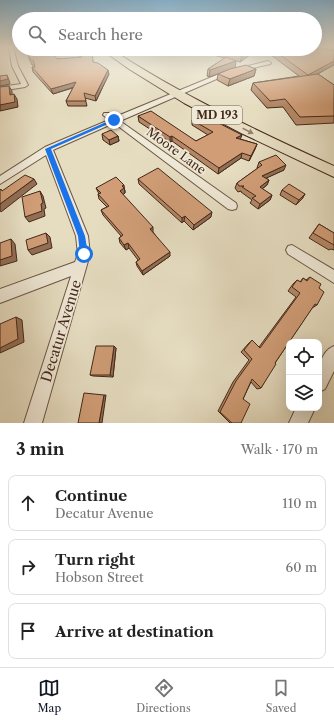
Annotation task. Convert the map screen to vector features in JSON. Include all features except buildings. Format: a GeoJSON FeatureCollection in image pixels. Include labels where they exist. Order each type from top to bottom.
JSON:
{"type":"FeatureCollection","features":[{"type":"Feature","properties":{"kind":"main road","name":"MD 193"},"geometry":{"type":"LineString","coordinates":[[133,67],[182,91],[334,158]]}},
{"type":"Feature","properties":{"kind":"main road","name":"MD 193"},"geometry":{"type":"LineString","coordinates":[[147,67],[182,91],[281,148],[334,172]]}},
{"type":"Feature","properties":{"kind":"street"},"geometry":{"type":"LineString","coordinates":[[0,89],[25,85],[16,67]]}},
{"type":"Feature","properties":{"kind":"street"},"geometry":{"type":"LineString","coordinates":[[0,181],[48,149],[111,118],[226,73],[252,67]]}},
{"type":"Feature","properties":{"kind":"street","name":"Moore Lane"},"geometry":{"type":"LineString","coordinates":[[111,118],[232,206]]}},
{"type":"Feature","properties":{"kind":"street","name":"Decatur Avenue"},"geometry":{"type":"LineString","coordinates":[[33,423],[84,254],[82,236],[48,149]]}},
{"type":"Feature","properties":{"kind":"street"},"geometry":{"type":"LineString","coordinates":[[292,250],[334,277]]}},
{"type":"Feature","properties":{"kind":"street"},"geometry":{"type":"LineString","coordinates":[[0,296],[81,266]]}},
{"type":"Feature","properties":{"kind":"street"},"geometry":{"type":"LineString","coordinates":[[322,377],[334,354]]}},
{"type":"Feature","properties":{"kind":"street"},"geometry":{"type":"LineString","coordinates":[[298,423],[304,411]]}},
{"type":"Feature","properties":{"kind":"route"},"geometry":{"type":"LineString","coordinates":[[84,254],[82,236],[48,149],[114,120]]}}]}
